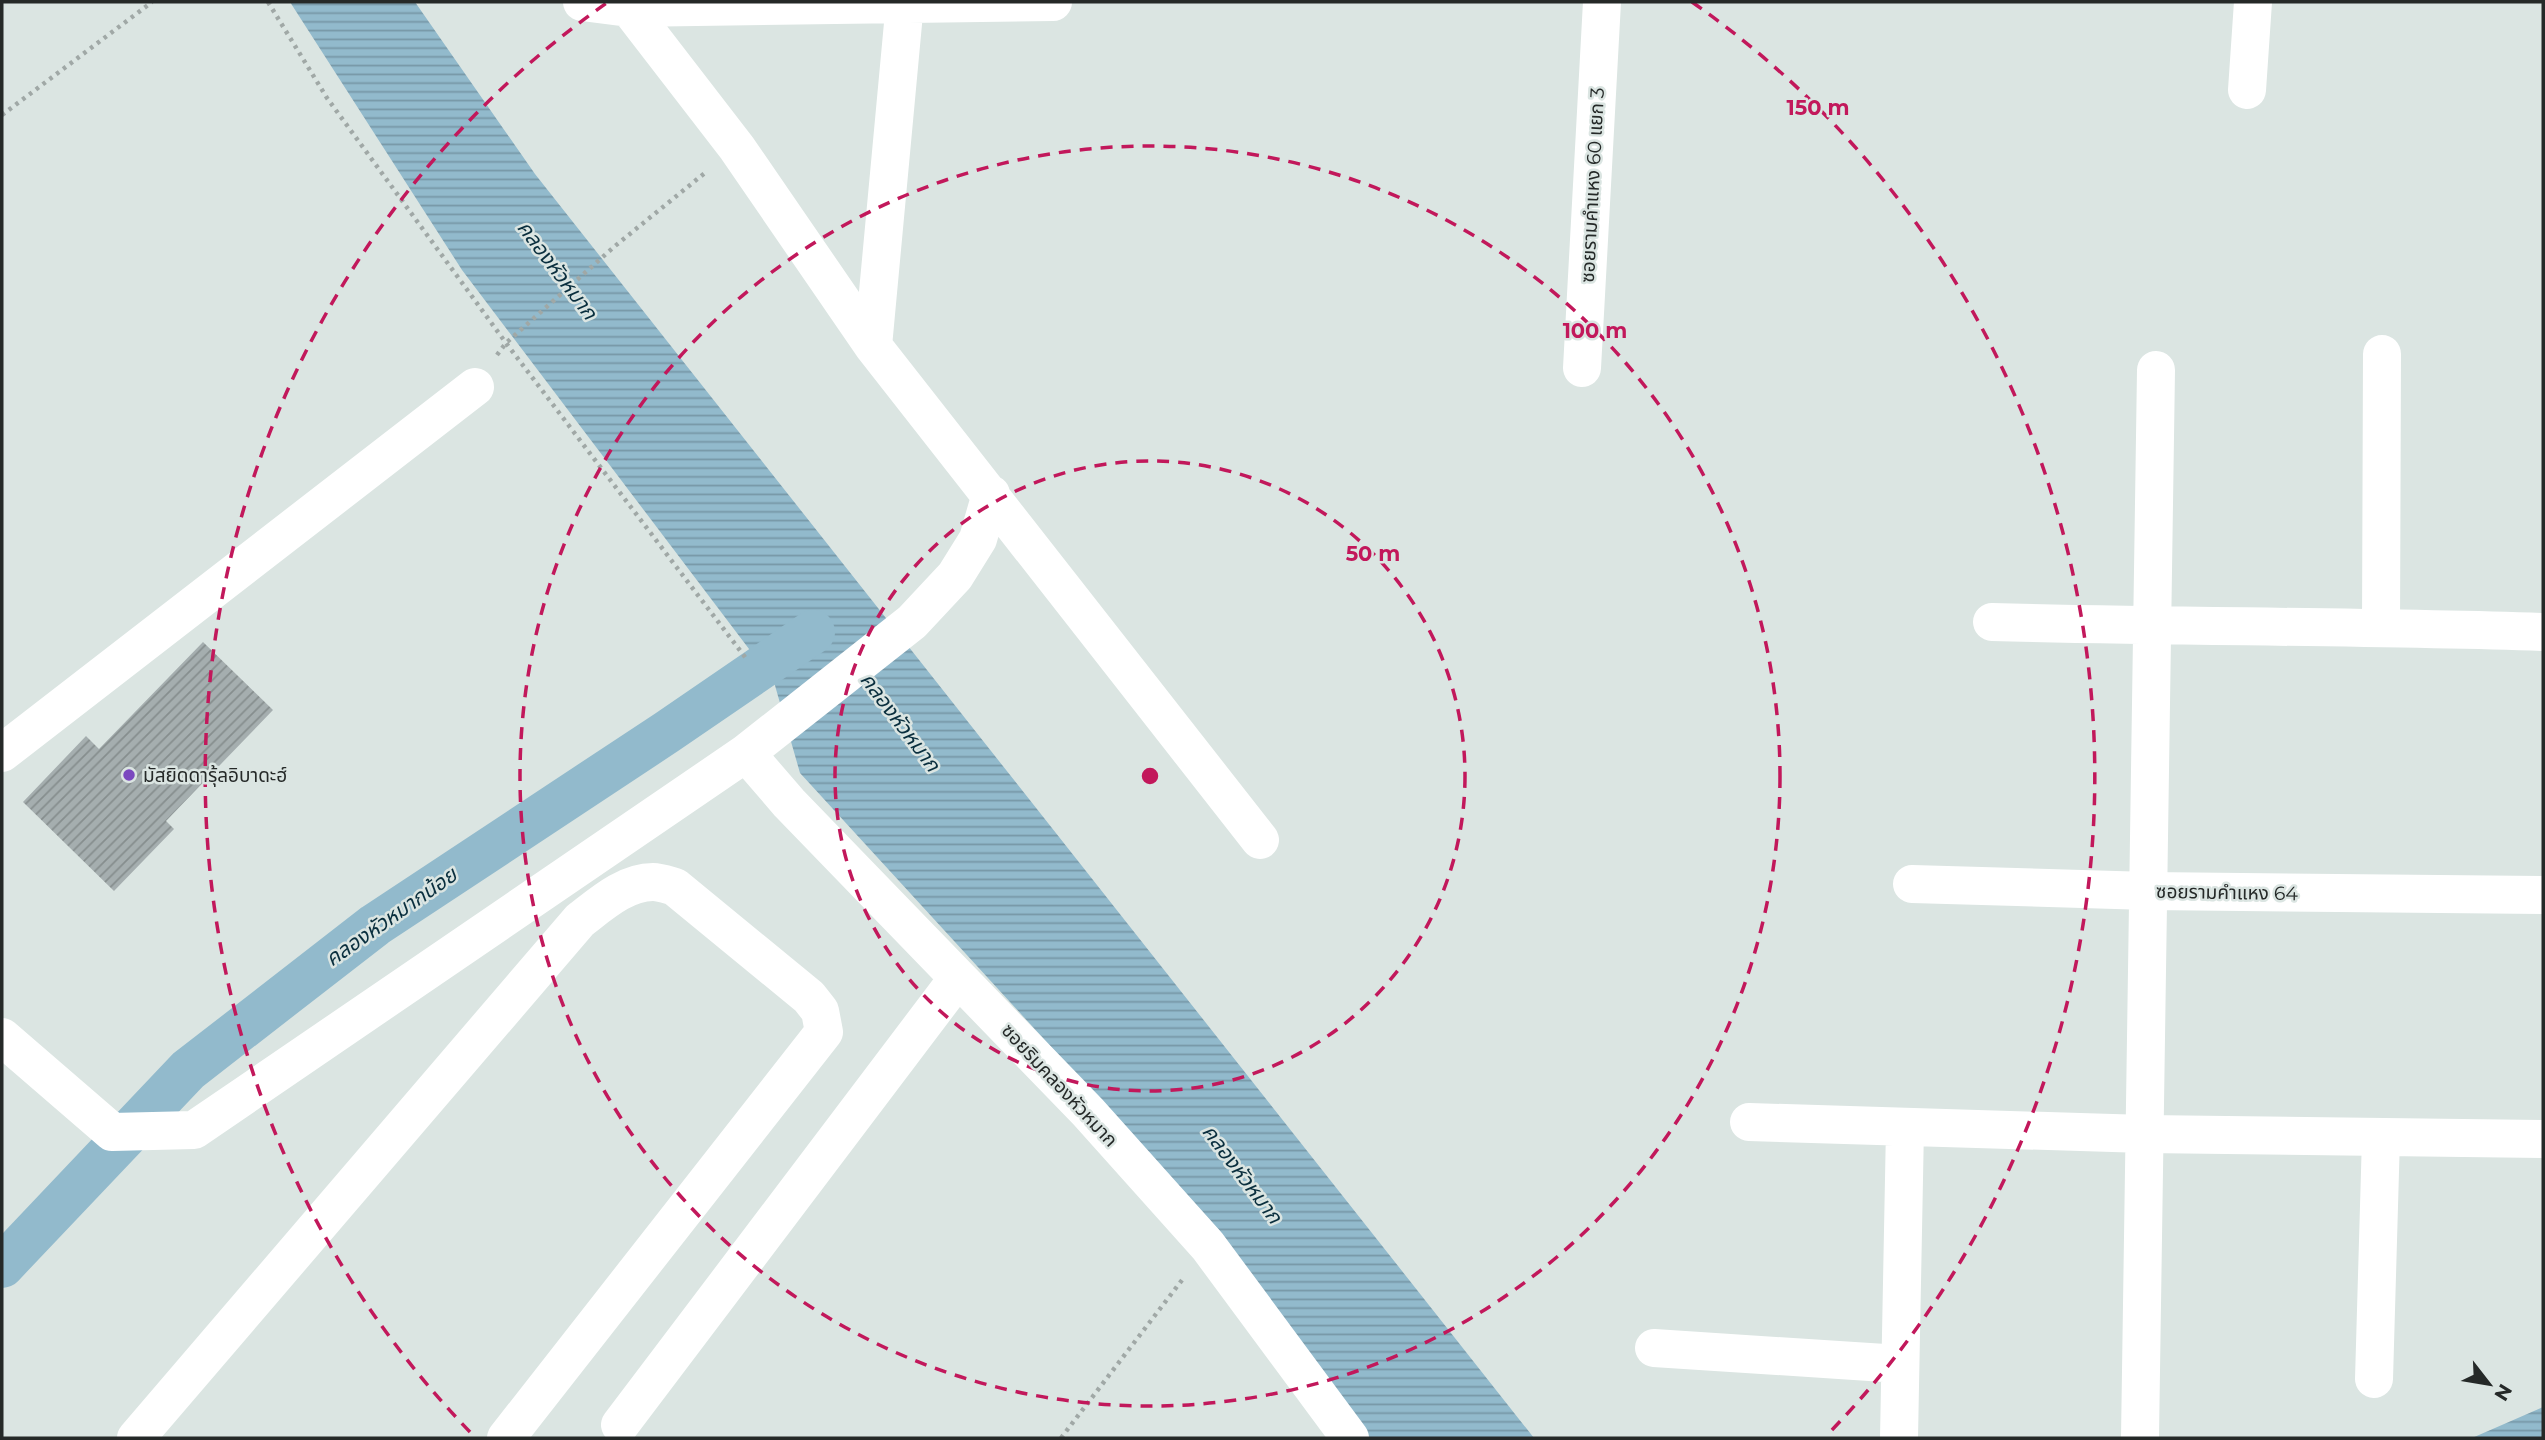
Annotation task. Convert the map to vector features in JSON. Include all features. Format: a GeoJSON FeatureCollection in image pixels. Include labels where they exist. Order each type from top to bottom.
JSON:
{"type":"FeatureCollection","features":[{"type":"Feature","properties":{"kind":"street"},"geometry":{"type":"LineString","coordinates":[[582,2],[629,8],[1053,2]]}},
{"type":"Feature","properties":{"kind":"street","name":"ซอยรามคำแหง 60 แยก 3"},"geometry":{"type":"LineString","coordinates":[[1581,368],[1602,2]]}},
{"type":"Feature","properties":{"kind":"street"},"geometry":{"type":"LineString","coordinates":[[2247,90],[2253,2]]}},
{"type":"Feature","properties":{"kind":"street"},"geometry":{"type":"LineString","coordinates":[[873,345],[905,4]]}},
{"type":"Feature","properties":{"kind":"street"},"geometry":{"type":"LineString","coordinates":[[629,8],[737,148],[873,345],[1260,840]]}},
{"type":"Feature","properties":{"kind":"street"},"geometry":{"type":"LineString","coordinates":[[2381,627],[2382,354]]}},
{"type":"Feature","properties":{"kind":"street"},"geometry":{"type":"LineString","coordinates":[[2140,1438],[2156,370]]}},
{"type":"Feature","properties":{"kind":"street"},"geometry":{"type":"LineString","coordinates":[[2,753],[475,387]]}},
{"type":"Feature","properties":{"kind":"street"},"geometry":{"type":"LineString","coordinates":[[2,1037],[112,1132],[194,1130],[756,744],[912,622],[955,576],[978,538],[991,494]]}},
{"type":"Feature","properties":{"kind":"street"},"geometry":{"type":"LineString","coordinates":[[1992,622],[2543,632]]}},
{"type":"Feature","properties":{"kind":"street","name":"ซอยริมคลองหัวหมาก"},"geometry":{"type":"LineString","coordinates":[[756,744],[789,803],[1088,1112],[1209,1246],[1350,1438]]}},
{"type":"Feature","properties":{"kind":"street"},"geometry":{"type":"LineString","coordinates":[[136,1438],[580,920],[614,895],[638,884],[654,881],[675,887],[809,997],[820,1011],[824,1032],[506,1438]]}},
{"type":"Feature","properties":{"kind":"street","name":"ซอยรามคำแหง 64"},"geometry":{"type":"LineString","coordinates":[[1912,884],[2149,891],[2543,895]]}},
{"type":"Feature","properties":{"kind":"street"},"geometry":{"type":"LineString","coordinates":[[620,1425],[958,978]]}},
{"type":"Feature","properties":{"kind":"street"},"geometry":{"type":"LineString","coordinates":[[1749,1122],[2145,1134],[2543,1139]]}},
{"type":"Feature","properties":{"kind":"street"},"geometry":{"type":"LineString","coordinates":[[1899,1438],[1905,1126]]}},
{"type":"Feature","properties":{"kind":"street"},"geometry":{"type":"LineString","coordinates":[[2374,1379],[2381,1137]]}},
{"type":"Feature","properties":{"kind":"street"},"geometry":{"type":"LineString","coordinates":[[1654,1348],[1900,1364]]}},
{"type":"Feature","properties":{"kind":"path"},"geometry":{"type":"LineString","coordinates":[[2,116],[152,2]]}},
{"type":"Feature","properties":{"kind":"path"},"geometry":{"type":"LineString","coordinates":[[268,2],[335,109],[506,343],[748,661]]}},
{"type":"Feature","properties":{"kind":"path"},"geometry":{"type":"LineString","coordinates":[[512,339],[615,246],[737,148]]}},
{"type":"Feature","properties":{"kind":"path"},"geometry":{"type":"LineString","coordinates":[[1061,1438],[1209,1246]]}},
{"type":"Feature","properties":{"kind":"water","name":"คลองหัวหมาก"},"geometry":{"type":"Polygon","coordinates":[[[290,2],[415,2],[535,174],[1534,1438],[1367,1438],[1219,1230],[800,773],[774,682],[462,270],[290,2]]]}},
{"type":"Feature","properties":{"kind":"water"},"geometry":{"type":"Polygon","coordinates":[[[2543,1407],[2543,1438],[2472,1438],[2543,1407]]]}},
{"type":"Feature","properties":{"kind":"building","name":"มัสยิดดารุ้ลอิบาดะฮ์"},"geometry":{"type":"Polygon","coordinates":[[[203,642],[273,710],[166,821],[174,829],[114,891],[23,802],[86,736],[99,749],[203,642]]]}},
{"type":"Feature","properties":{"kind":"waterway","name":"คลองหัวหมากน้อย"},"geometry":{"type":"LineString","coordinates":[[2,1266],[188,1070],[375,925],[813,632]]}},
{"type":"Feature","properties":{"kind":"place","name":"มัสยิดดารุ้ลอิบาดะฮ์"},"geometry":{"type":"Point","coordinates":[129,775]}}]}
